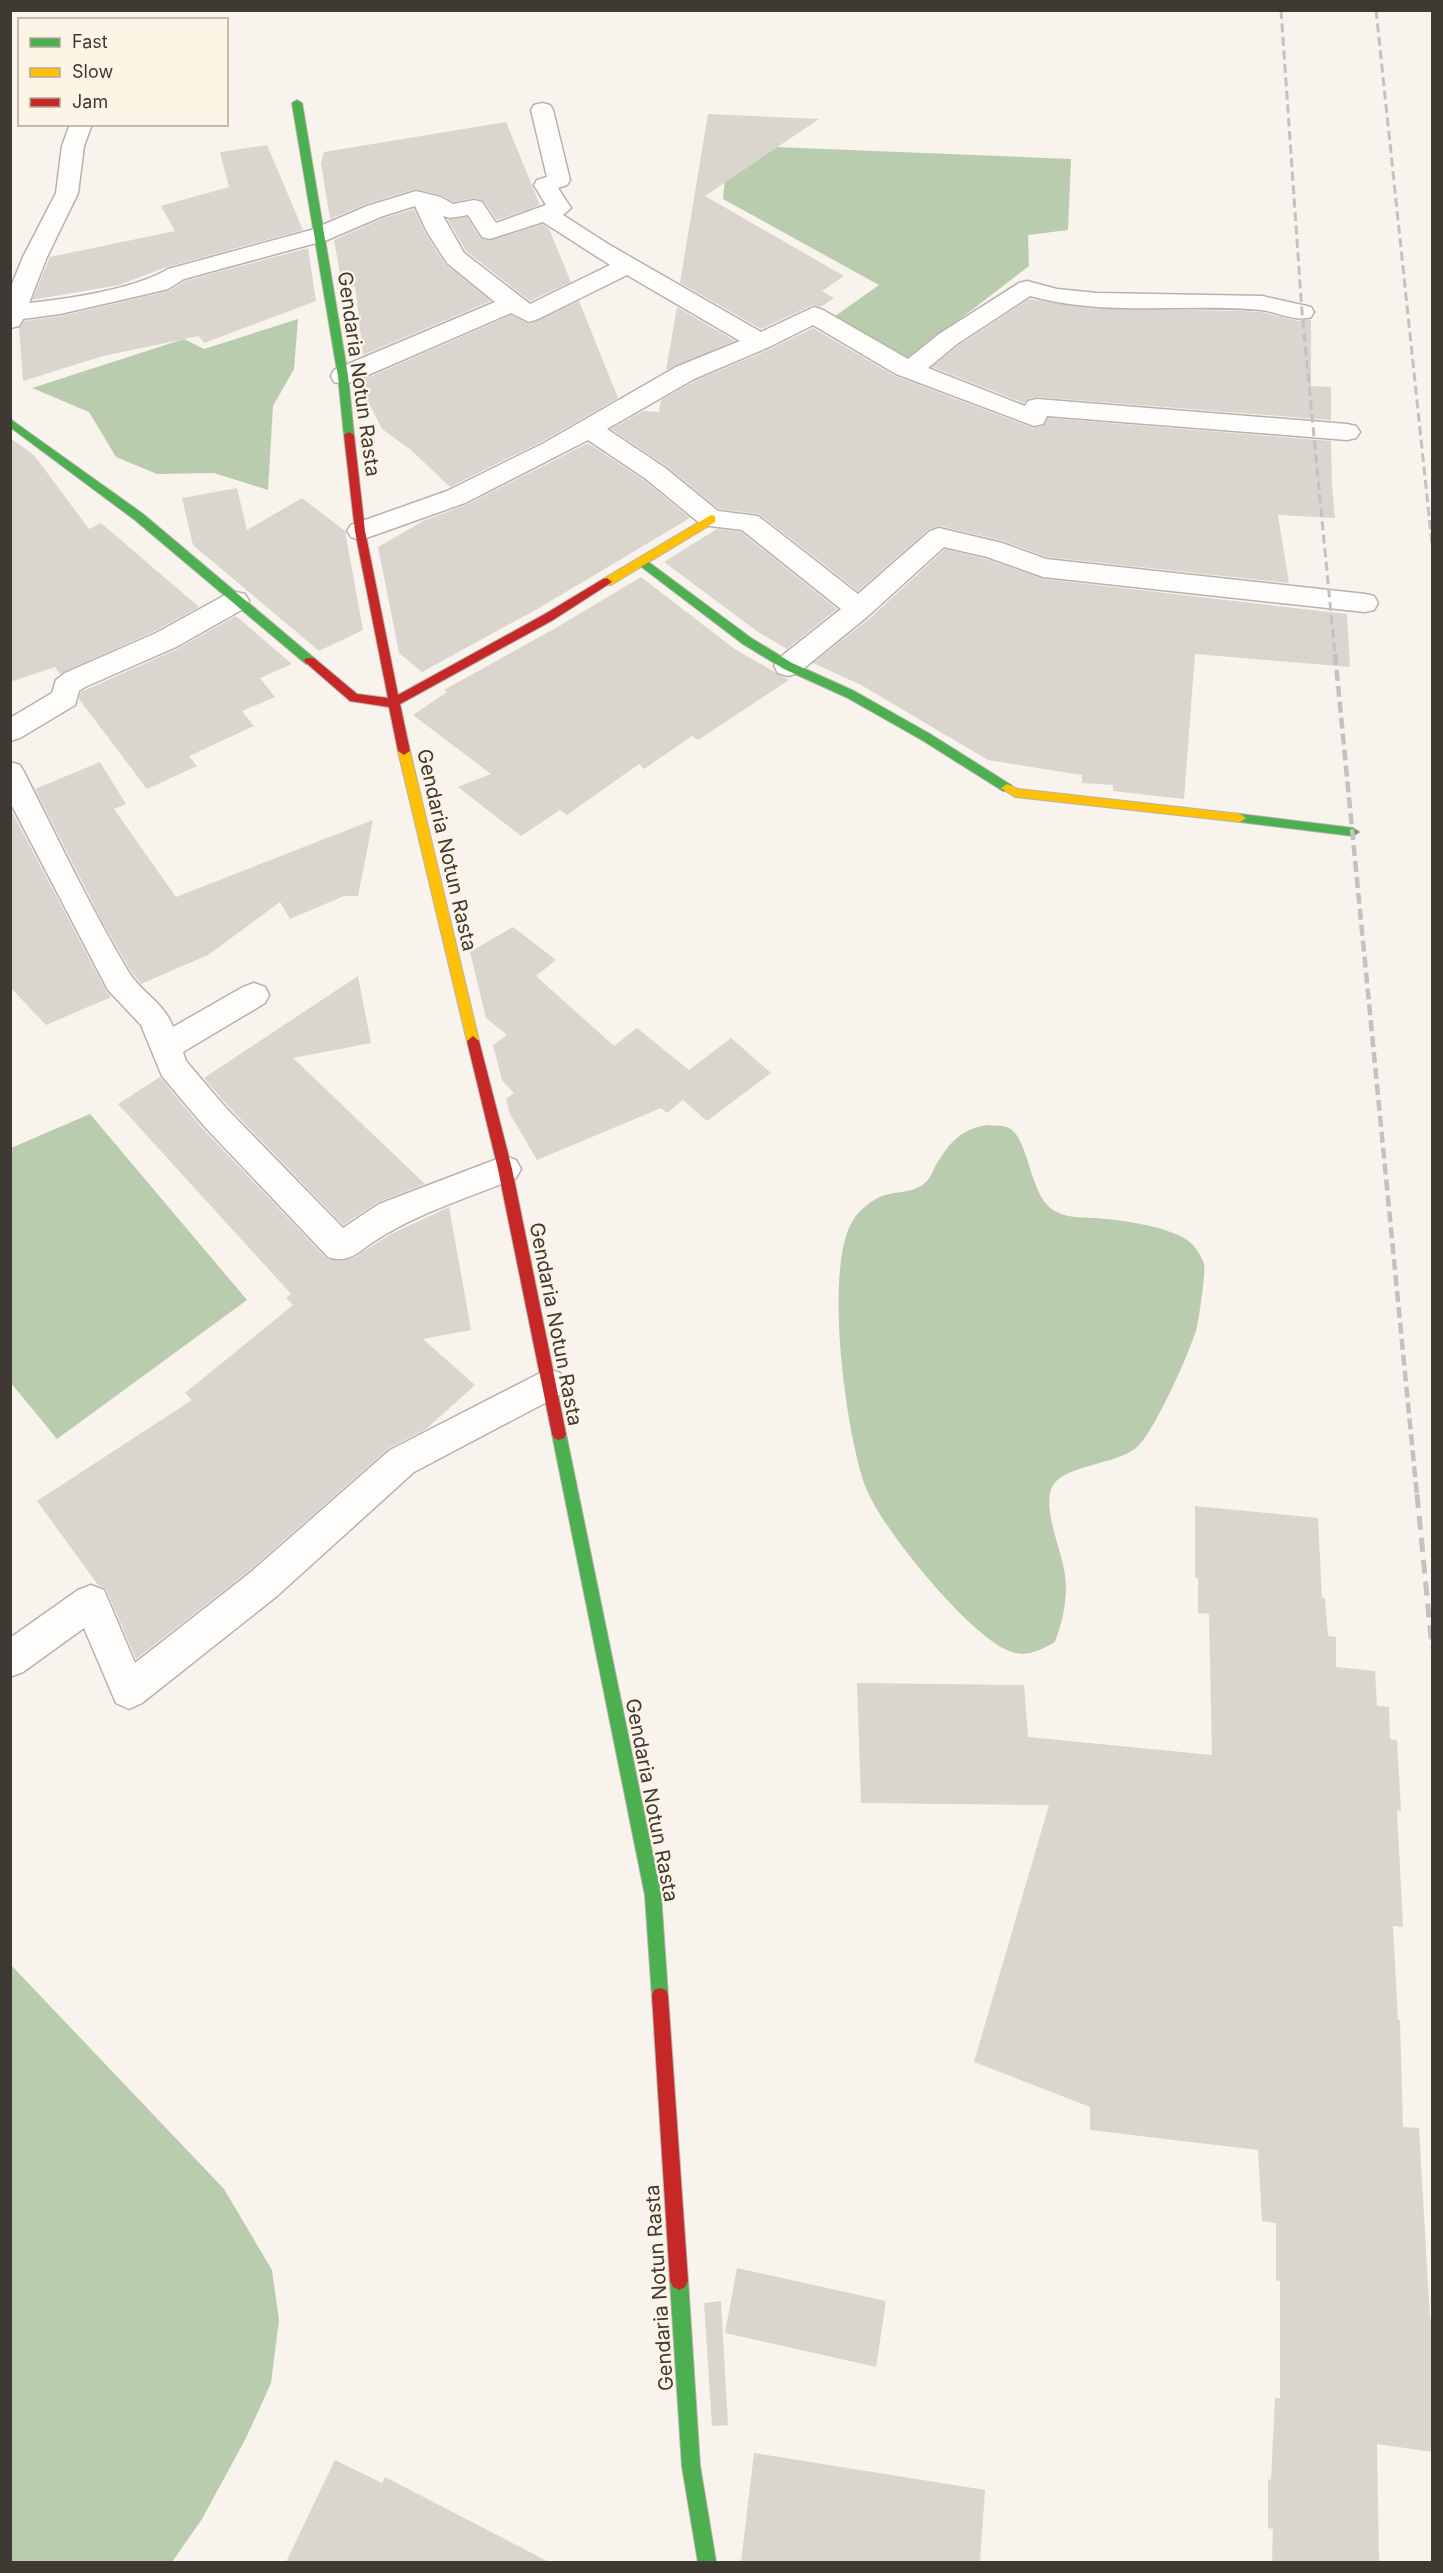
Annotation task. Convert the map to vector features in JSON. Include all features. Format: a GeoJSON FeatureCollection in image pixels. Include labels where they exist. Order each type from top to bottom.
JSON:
{"type":"FeatureCollection","features":[{"type":"Feature","properties":{"kind":"main road","name":"Gendaria Notun Rasta"},"geometry":{"type":"LineString","coordinates":[[297,103],[343,376],[360,531],[393,703],[505,1169],[652,1895],[691,2466],[707,2562]]}},
{"type":"Feature","properties":{"kind":"main road"},"geometry":{"type":"LineString","coordinates":[[10,422],[139,517],[354,698],[393,703],[549,617],[711,519]]}},
{"type":"Feature","properties":{"kind":"main road"},"geometry":{"type":"LineString","coordinates":[[643,562],[747,640],[788,666],[850,694],[926,737],[1015,793],[1353,832]]}},
{"type":"Feature","properties":{"kind":"street"},"geometry":{"type":"LineString","coordinates":[[12,316],[160,284],[176,274],[319,235],[416,198],[433,202],[450,211],[474,207],[490,232],[546,214],[559,208],[545,185],[559,180],[542,110]]}},
{"type":"Feature","properties":{"kind":"street"},"geometry":{"type":"LineString","coordinates":[[12,316],[35,257],[67,193],[73,146],[80,126]]}},
{"type":"Feature","properties":{"kind":"street"},"geometry":{"type":"LineString","coordinates":[[424,200],[455,258],[529,314],[628,265]]}},
{"type":"Feature","properties":{"kind":"street"},"geometry":{"type":"LineString","coordinates":[[546,214],[760,342]]}},
{"type":"Feature","properties":{"kind":"street"},"geometry":{"type":"LineString","coordinates":[[910,370],[948,339],[1027,288],[1056,296],[1097,300],[1262,303],[1302,312]]}},
{"type":"Feature","properties":{"kind":"street"},"geometry":{"type":"LineString","coordinates":[[343,376],[512,303]]}},
{"type":"Feature","properties":{"kind":"street"},"geometry":{"type":"LineString","coordinates":[[360,531],[456,497],[553,449],[685,373],[760,342],[814,315],[910,370],[1034,418],[1037,407],[1347,432]]}},
{"type":"Feature","properties":{"kind":"street"},"geometry":{"type":"LineString","coordinates":[[589,428],[655,473],[711,519],[749,522],[859,609]]}},
{"type":"Feature","properties":{"kind":"street"},"geometry":{"type":"LineString","coordinates":[[788,666],[859,609],[939,537],[993,549],[1043,568],[1365,603]]}},
{"type":"Feature","properties":{"kind":"street"},"geometry":{"type":"LineString","coordinates":[[10,731],[65,698],[66,687],[75,680],[166,640],[236,601]]}},
{"type":"Feature","properties":{"kind":"street"},"geometry":{"type":"LineString","coordinates":[[10,772],[67,886],[119,982],[154,1018],[173,1067],[215,1118],[340,1246],[390,1214],[505,1169]]}},
{"type":"Feature","properties":{"kind":"street"},"geometry":{"type":"LineString","coordinates":[[165,1047],[254,995]]}},
{"type":"Feature","properties":{"kind":"street"},"geometry":{"type":"LineString","coordinates":[[10,1660],[91,1602],[129,1691],[264,1584],[402,1461],[548,1384]]}},
{"type":"Feature","properties":{"kind":"shaded area"},"geometry":{"type":"Polygon","coordinates":[[[728,145],[1071,159],[1068,230],[1028,235],[1029,266],[904,362],[831,319],[879,285],[723,199],[728,145]]]}},
{"type":"Feature","properties":{"kind":"shaded area"},"geometry":{"type":"Polygon","coordinates":[[[298,319],[294,369],[273,406],[268,490],[214,473],[157,474],[116,457],[89,412],[32,388],[184,339],[204,349],[298,319]]]}},
{"type":"Feature","properties":{"kind":"shaded area"},"geometry":{"type":"Polygon","coordinates":[[[90,1114],[247,1300],[57,1439],[11,1383],[11,1148],[90,1114]]]}},
{"type":"Feature","properties":{"kind":"shaded area"},"geometry":{"type":"Polygon","coordinates":[[[987,1125],[1007,1127],[1016,1134],[1039,1192],[1053,1210],[1068,1216],[1131,1222],[1173,1233],[1194,1246],[1204,1264],[1197,1327],[1180,1372],[1152,1427],[1136,1448],[1116,1458],[1066,1474],[1052,1487],[1049,1507],[1065,1575],[1064,1609],[1055,1642],[1039,1650],[1021,1654],[1009,1651],[992,1641],[950,1603],[907,1553],[875,1506],[858,1463],[845,1393],[841,1352],[840,1275],[844,1243],[853,1220],[863,1208],[876,1199],[912,1190],[922,1185],[930,1178],[946,1150],[957,1138],[970,1130],[987,1125]]]}},
{"type":"Feature","properties":{"kind":"shaded area"},"geometry":{"type":"Polygon","coordinates":[[[11,1965],[224,2189],[272,2270],[279,2320],[271,2383],[246,2438],[202,2519],[172,2562],[11,2562],[11,1965]]]}},
{"type":"Feature","properties":{"kind":"building"},"geometry":{"type":"Polygon","coordinates":[[[708,114],[819,119],[705,196],[844,276],[822,291],[834,298],[821,307],[813,305],[761,329],[680,283],[708,114]]]}},
{"type":"Feature","properties":{"kind":"building"},"geometry":{"type":"Polygon","coordinates":[[[506,122],[540,205],[497,220],[483,200],[474,198],[453,202],[442,195],[415,189],[366,204],[330,219],[321,163],[324,152],[506,122]]]}},
{"type":"Feature","properties":{"kind":"building"},"geometry":{"type":"Polygon","coordinates":[[[267,145],[303,230],[167,267],[119,285],[32,300],[50,257],[175,231],[161,206],[229,187],[220,152],[267,145]]]}},
{"type":"Feature","properties":{"kind":"building"},"geometry":{"type":"Polygon","coordinates":[[[414,209],[425,233],[445,264],[491,301],[363,355],[355,286],[343,291],[334,240],[384,218],[414,209]]]}},
{"type":"Feature","properties":{"kind":"building"},"geometry":{"type":"Polygon","coordinates":[[[467,217],[480,238],[489,241],[543,224],[549,229],[571,282],[530,301],[466,251],[448,220],[467,217]]]}},
{"type":"Feature","properties":{"kind":"building"},"geometry":{"type":"Polygon","coordinates":[[[308,248],[316,301],[204,343],[199,336],[103,356],[23,381],[19,328],[24,321],[61,316],[169,291],[185,281],[308,248]]]}},
{"type":"Feature","properties":{"kind":"building"},"geometry":{"type":"Polygon","coordinates":[[[1029,299],[1087,308],[1242,311],[1261,312],[1298,321],[1311,319],[1311,386],[1331,387],[1331,420],[1037,397],[1028,399],[1024,403],[932,367],[958,346],[1029,299]]]}},
{"type":"Feature","properties":{"kind":"building"},"geometry":{"type":"Polygon","coordinates":[[[579,301],[618,398],[543,441],[450,487],[411,450],[382,429],[358,382],[511,315],[530,324],[579,301]]]}},
{"type":"Feature","properties":{"kind":"building"},"geometry":{"type":"Polygon","coordinates":[[[677,307],[735,341],[666,370],[677,307]]]}},
{"type":"Feature","properties":{"kind":"building"},"geometry":{"type":"Polygon","coordinates":[[[813,328],[895,376],[1033,428],[1043,426],[1048,418],[1331,441],[1335,518],[1278,515],[1289,583],[1047,557],[1003,541],[940,526],[929,529],[858,591],[759,514],[719,509],[665,465],[611,429],[643,411],[659,412],[661,400],[695,381],[813,328]]]}},
{"type":"Feature","properties":{"kind":"building"},"geometry":{"type":"Polygon","coordinates":[[[10,438],[34,455],[89,529],[101,523],[199,607],[155,631],[60,674],[55,667],[10,682],[10,438]]]}},
{"type":"Feature","properties":{"kind":"building"},"geometry":{"type":"Polygon","coordinates":[[[588,443],[645,481],[690,518],[539,608],[422,672],[399,653],[378,547],[425,520],[466,505],[588,443]]]}},
{"type":"Feature","properties":{"kind":"building"},"geometry":{"type":"Polygon","coordinates":[[[237,488],[247,530],[302,498],[345,531],[363,630],[319,651],[193,545],[182,498],[237,488]]]}},
{"type":"Feature","properties":{"kind":"building"},"geometry":{"type":"Polygon","coordinates":[[[717,529],[741,532],[837,609],[787,649],[758,632],[664,562],[717,529]]]}},
{"type":"Feature","properties":{"kind":"building"},"geometry":{"type":"Polygon","coordinates":[[[945,549],[986,559],[1043,579],[1347,614],[1350,667],[1195,654],[1184,799],[1113,791],[1113,785],[1082,783],[1082,775],[988,760],[861,685],[813,663],[870,618],[945,549]]]}},
{"type":"Feature","properties":{"kind":"building"},"geometry":{"type":"Polygon","coordinates":[[[641,577],[736,650],[789,680],[698,740],[692,736],[644,769],[639,764],[567,815],[560,810],[521,836],[458,787],[491,774],[413,715],[447,692],[444,690],[641,577]]]}},
{"type":"Feature","properties":{"kind":"building"},"geometry":{"type":"Polygon","coordinates":[[[236,616],[292,664],[260,678],[275,697],[242,711],[254,726],[189,756],[197,766],[147,789],[79,699],[81,692],[177,649],[236,616]]]}},
{"type":"Feature","properties":{"kind":"building"},"geometry":{"type":"Polygon","coordinates":[[[100,762],[126,804],[114,809],[176,897],[373,820],[358,896],[344,896],[290,919],[280,902],[208,955],[141,984],[130,970],[102,921],[35,789],[100,762]]]}},
{"type":"Feature","properties":{"kind":"building"},"geometry":{"type":"Polygon","coordinates":[[[10,808],[111,997],[46,1025],[10,987],[10,808]]]}},
{"type":"Feature","properties":{"kind":"building"},"geometry":{"type":"Polygon","coordinates":[[[513,927],[556,960],[536,976],[614,1046],[637,1028],[689,1070],[731,1038],[771,1073],[707,1121],[683,1100],[667,1113],[661,1108],[537,1160],[510,1114],[506,1099],[514,1093],[502,1080],[493,1045],[507,1035],[486,1018],[470,952],[513,927]]]}},
{"type":"Feature","properties":{"kind":"building"},"geometry":{"type":"Polygon","coordinates":[[[358,976],[371,1043],[293,1058],[425,1184],[378,1202],[343,1225],[204,1078],[358,976]]]}},
{"type":"Feature","properties":{"kind":"building"},"geometry":{"type":"Polygon","coordinates":[[[160,1077],[202,1128],[327,1259],[341,1261],[353,1258],[391,1234],[449,1207],[471,1330],[423,1339],[475,1385],[426,1429],[389,1448],[250,1570],[136,1659],[106,1589],[98,1585],[37,1501],[192,1400],[185,1393],[293,1305],[286,1298],[291,1294],[118,1104],[160,1077]]]}},
{"type":"Feature","properties":{"kind":"building"},"geometry":{"type":"Polygon","coordinates":[[[1195,1506],[1318,1518],[1322,1598],[1325,1598],[1328,1636],[1336,1637],[1336,1667],[1375,1671],[1377,1706],[1389,1707],[1390,1739],[1397,1740],[1401,1811],[1397,1810],[1403,1927],[1393,1926],[1398,2020],[1400,2020],[1403,2127],[1419,2128],[1430,2318],[1432,2319],[1432,2452],[1377,2444],[1379,2562],[1272,2562],[1273,2529],[1268,2528],[1268,2479],[1271,2480],[1275,2398],[1280,2398],[1280,2281],[1276,2280],[1276,2223],[1262,2221],[1258,2150],[1090,2130],[1090,2107],[974,2062],[1049,1805],[861,1803],[857,1683],[1024,1685],[1028,1737],[1212,1755],[1209,1614],[1198,1613],[1198,1578],[1195,1578],[1195,1506]]]}},
{"type":"Feature","properties":{"kind":"building"},"geometry":{"type":"Polygon","coordinates":[[[737,2268],[886,2301],[876,2367],[725,2333],[737,2268]]]}},
{"type":"Feature","properties":{"kind":"building"},"geometry":{"type":"Polygon","coordinates":[[[721,2301],[728,2425],[712,2426],[704,2303],[721,2301]]]}},
{"type":"Feature","properties":{"kind":"building"},"geometry":{"type":"Polygon","coordinates":[[[754,2453],[985,2490],[980,2562],[741,2562],[754,2453]]]}},
{"type":"Feature","properties":{"kind":"building"},"geometry":{"type":"Polygon","coordinates":[[[335,2460],[382,2483],[385,2477],[549,2562],[286,2562],[335,2460]]]}},
{"type":"Feature","properties":{"kind":"railway"},"geometry":{"type":"LineString","coordinates":[[1281,10],[1302,312],[1335,655]]}},
{"type":"Feature","properties":{"kind":"railway"},"geometry":{"type":"LineString","coordinates":[[1376,10],[1432,544]]}},
{"type":"Feature","properties":{"kind":"railway"},"geometry":{"type":"LineString","coordinates":[[1335,654],[1417,1496]]}},
{"type":"Feature","properties":{"kind":"railway"},"geometry":{"type":"LineString","coordinates":[[1417,1494],[1432,1648]]}},
{"type":"Feature","properties":{"kind":"traffic: fast"},"geometry":{"type":"LineString","coordinates":[[297,103],[343,376],[349,435]]}},
{"type":"Feature","properties":{"kind":"traffic: fast"},"geometry":{"type":"LineString","coordinates":[[10,422],[139,517],[310,661]]}},
{"type":"Feature","properties":{"kind":"traffic: fast"},"geometry":{"type":"LineString","coordinates":[[643,562],[747,641],[788,666],[850,694],[926,737],[1007,788]]}},
{"type":"Feature","properties":{"kind":"traffic: fast"},"geometry":{"type":"LineString","coordinates":[[1240,818],[1353,832]]}},
{"type":"Feature","properties":{"kind":"traffic: fast"},"geometry":{"type":"LineString","coordinates":[[559,1434],[653,1895],[660,1996]]}},
{"type":"Feature","properties":{"kind":"traffic: fast"},"geometry":{"type":"LineString","coordinates":[[679,2281],[691,2466],[707,2562]]}},
{"type":"Feature","properties":{"kind":"traffic: slow"},"geometry":{"type":"LineString","coordinates":[[607,582],[711,519]]}},
{"type":"Feature","properties":{"kind":"traffic: slow"},"geometry":{"type":"LineString","coordinates":[[404,751],[473,1041]]}},
{"type":"Feature","properties":{"kind":"traffic: slow"},"geometry":{"type":"LineString","coordinates":[[1007,788],[1015,793],[1240,818]]}},
{"type":"Feature","properties":{"kind":"traffic: jam"},"geometry":{"type":"LineString","coordinates":[[349,435],[360,531],[404,751]]}},
{"type":"Feature","properties":{"kind":"traffic: jam"},"geometry":{"type":"LineString","coordinates":[[310,661],[354,698],[393,703],[549,617],[607,582]]}},
{"type":"Feature","properties":{"kind":"traffic: jam"},"geometry":{"type":"LineString","coordinates":[[473,1041],[505,1169],[559,1434]]}},
{"type":"Feature","properties":{"kind":"traffic: jam"},"geometry":{"type":"LineString","coordinates":[[660,1996],[679,2281]]}}]}
